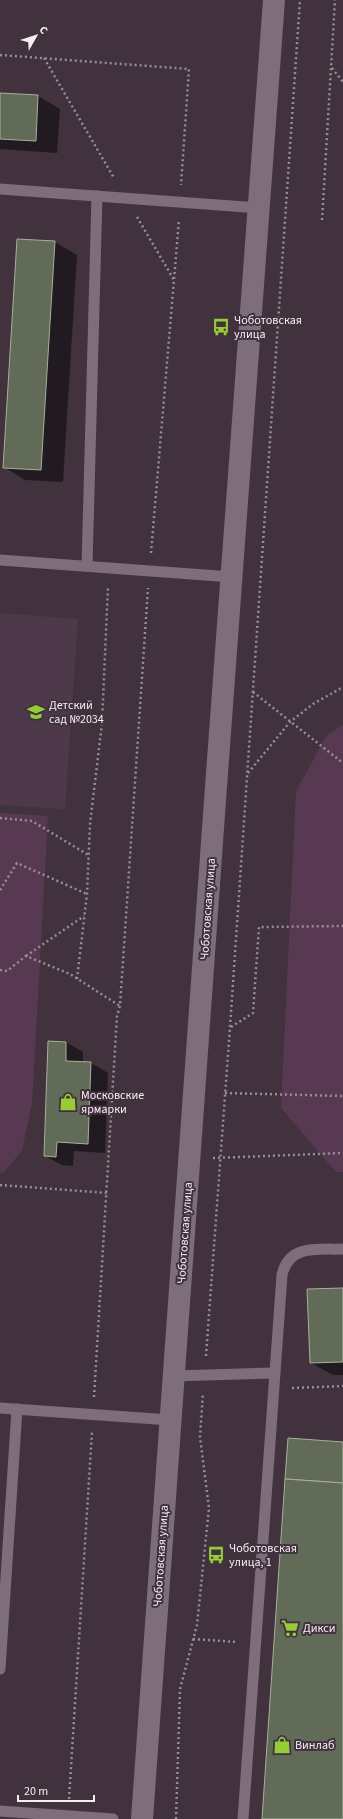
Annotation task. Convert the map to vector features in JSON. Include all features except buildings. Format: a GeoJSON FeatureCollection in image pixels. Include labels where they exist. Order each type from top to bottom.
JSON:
{"type":"FeatureCollection","features":[{"type":"Feature","properties":{"kind":"main road","name":"Чоботовская улица"},"geometry":{"type":"LineString","coordinates":[[142,1819],[232,577],[246,359],[274,0]]}},
{"type":"Feature","properties":{"kind":"lane"},"geometry":{"type":"LineString","coordinates":[[0,189],[258,208]]}},
{"type":"Feature","properties":{"kind":"lane"},"geometry":{"type":"LineString","coordinates":[[87,566],[97,196]]}},
{"type":"Feature","properties":{"kind":"lane"},"geometry":{"type":"LineString","coordinates":[[0,560],[232,577]]}},
{"type":"Feature","properties":{"kind":"lane"},"geometry":{"type":"LineString","coordinates":[[243,1819],[274,1373],[284,1266],[289,1259],[302,1251],[343,1250]]}},
{"type":"Feature","properties":{"kind":"lane"},"geometry":{"type":"LineString","coordinates":[[174,1376],[274,1373]]}},
{"type":"Feature","properties":{"kind":"lane"},"geometry":{"type":"LineString","coordinates":[[0,1408],[170,1420]]}},
{"type":"Feature","properties":{"kind":"lane"},"geometry":{"type":"LineString","coordinates":[[0,1669],[17,1409]]}},
{"type":"Feature","properties":{"kind":"lane"},"geometry":{"type":"LineString","coordinates":[[0,1811],[113,1819]]}},
{"type":"Feature","properties":{"kind":"path"},"geometry":{"type":"LineString","coordinates":[[176,1819],[180,1689],[197,1625],[210,1508],[200,1437],[230,1028],[300,0]]}},
{"type":"Feature","properties":{"kind":"path"},"geometry":{"type":"LineString","coordinates":[[322,220],[335,0]]}},
{"type":"Feature","properties":{"kind":"path"},"geometry":{"type":"LineString","coordinates":[[0,55],[189,69],[174,280],[150,571],[120,1006],[117,1016],[108,1193],[68,1816]]}},
{"type":"Feature","properties":{"kind":"path"},"geometry":{"type":"LineString","coordinates":[[44,58],[174,280]]}},
{"type":"Feature","properties":{"kind":"path"},"geometry":{"type":"LineString","coordinates":[[331,68],[343,82]]}},
{"type":"Feature","properties":{"kind":"path"},"geometry":{"type":"LineString","coordinates":[[77,979],[88,894],[90,824],[102,723],[108,568]]}},
{"type":"Feature","properties":{"kind":"path"},"geometry":{"type":"LineString","coordinates":[[247,773],[290,722],[313,704],[343,687]]}},
{"type":"Feature","properties":{"kind":"path"},"geometry":{"type":"LineString","coordinates":[[252,692],[343,763]]}},
{"type":"Feature","properties":{"kind":"path"},"geometry":{"type":"LineString","coordinates":[[0,818],[32,821],[90,856]]}},
{"type":"Feature","properties":{"kind":"path"},"geometry":{"type":"LineString","coordinates":[[0,890],[17,863],[88,894]]}},
{"type":"Feature","properties":{"kind":"path"},"geometry":{"type":"LineString","coordinates":[[0,970],[7,971],[84,916]]}},
{"type":"Feature","properties":{"kind":"path"},"geometry":{"type":"LineString","coordinates":[[230,1028],[253,1013],[259,927],[343,926]]}},
{"type":"Feature","properties":{"kind":"path"},"geometry":{"type":"LineString","coordinates":[[26,956],[77,979],[120,1006]]}},
{"type":"Feature","properties":{"kind":"path"},"geometry":{"type":"LineString","coordinates":[[225,1093],[343,1096]]}},
{"type":"Feature","properties":{"kind":"path"},"geometry":{"type":"LineString","coordinates":[[190,1159],[343,1153]]}},
{"type":"Feature","properties":{"kind":"path"},"geometry":{"type":"LineString","coordinates":[[0,1185],[108,1193]]}},
{"type":"Feature","properties":{"kind":"path"},"geometry":{"type":"LineString","coordinates":[[303,1388],[343,1386]]}},
{"type":"Feature","properties":{"kind":"path"},"geometry":{"type":"LineString","coordinates":[[193,1639],[255,1644]]}},
{"type":"Feature","properties":{"kind":"shaded area","name":"Детский сад №2034"},"geometry":{"type":"Polygon","coordinates":[[[0,613],[78,619],[65,809],[0,805],[0,613]]]}},
{"type":"Feature","properties":{"kind":"shaded area"},"geometry":{"type":"Polygon","coordinates":[[[343,725],[343,1172],[336,1172],[281,1108],[296,791],[327,735],[343,725]]]}},
{"type":"Feature","properties":{"kind":"shaded area"},"geometry":{"type":"Polygon","coordinates":[[[0,813],[48,816],[32,1104],[22,1151],[3,1173],[0,1173],[0,813]]]}},
{"type":"Feature","properties":{"kind":"place","name":"Чоботовская улица"},"geometry":{"type":"Point","coordinates":[221,327]}},
{"type":"Feature","properties":{"kind":"place","name":"Детский сад №2034"},"geometry":{"type":"Point","coordinates":[36,712]}},
{"type":"Feature","properties":{"kind":"place","name":"Московские ярмарки"},"geometry":{"type":"Point","coordinates":[68,1102]}},
{"type":"Feature","properties":{"kind":"place","name":"Чоботовская улица, 1"},"geometry":{"type":"Point","coordinates":[216,1555]}},
{"type":"Feature","properties":{"kind":"place","name":"Дикси"},"geometry":{"type":"Point","coordinates":[290,1628]}},
{"type":"Feature","properties":{"kind":"place","name":"Винлаб"},"geometry":{"type":"Point","coordinates":[282,1745]}}]}
